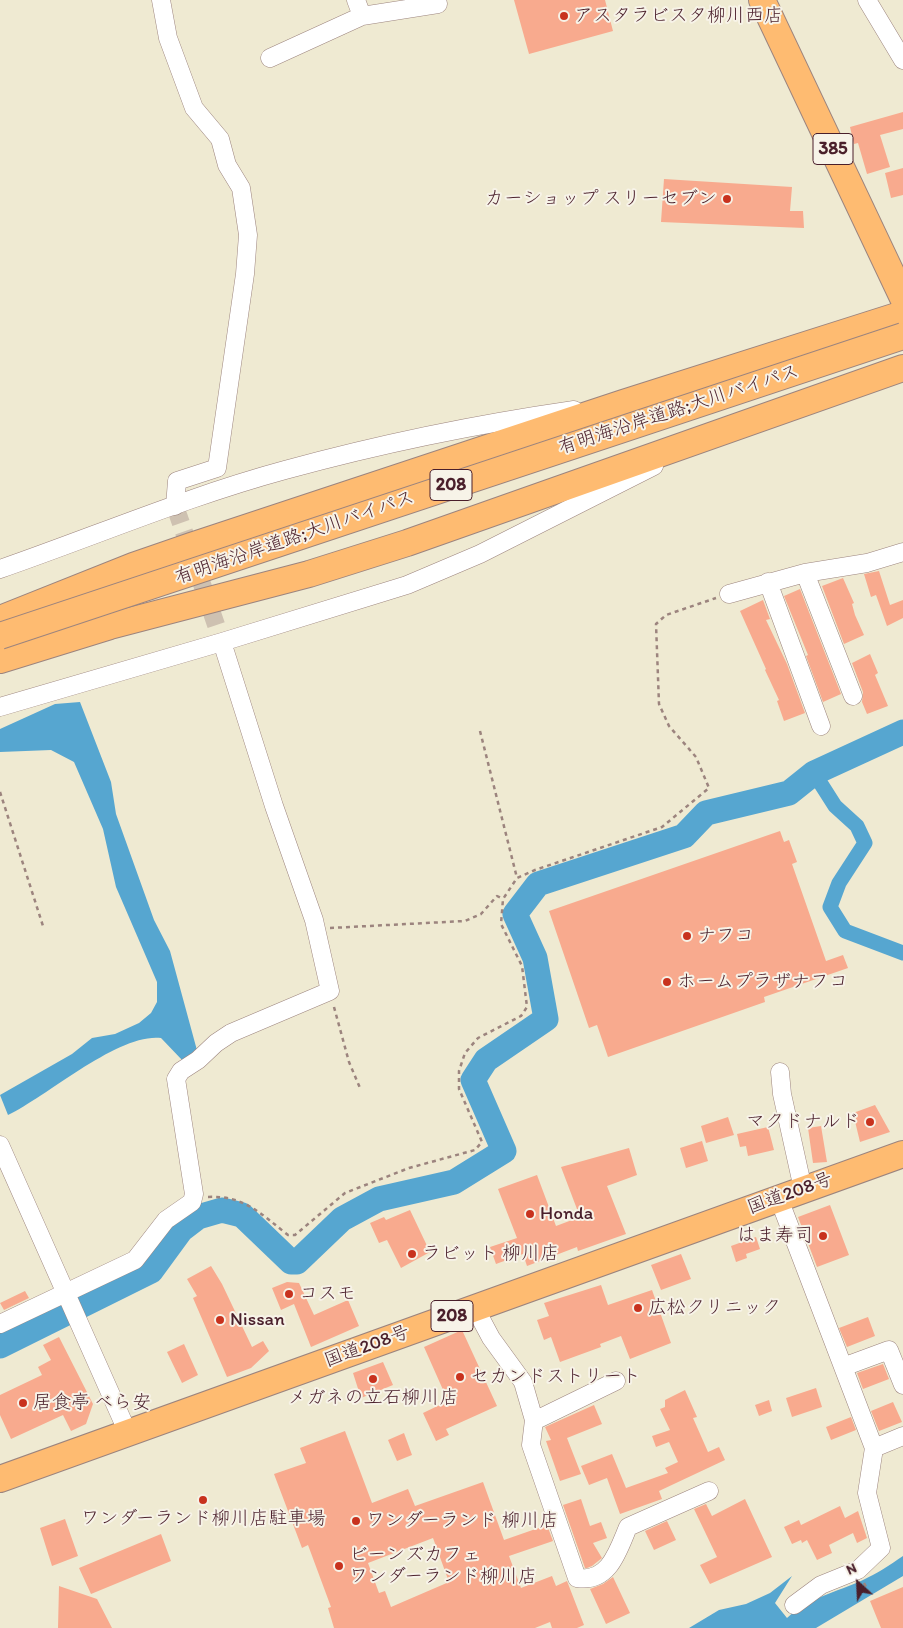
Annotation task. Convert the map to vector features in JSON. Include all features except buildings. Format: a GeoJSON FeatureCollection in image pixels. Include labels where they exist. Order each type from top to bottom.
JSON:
{"type":"FeatureCollection","features":[{"type":"Feature","properties":{"kind":"highway","name":"385"},"geometry":{"type":"LineString","coordinates":[[762,0],[903,298]]}},
{"type":"Feature","properties":{"kind":"highway"},"geometry":{"type":"LineString","coordinates":[[0,620],[133,566],[623,402],[903,314]]}},
{"type":"Feature","properties":{"kind":"highway","name":"有明海沿岸道路;大川バイパス"},"geometry":{"type":"LineString","coordinates":[[0,628],[903,328]]}},
{"type":"Feature","properties":{"kind":"highway","name":"有明海沿岸道路;大川バイパス"},"geometry":{"type":"LineString","coordinates":[[0,636],[903,336]]}},
{"type":"Feature","properties":{"kind":"highway"},"geometry":{"type":"LineString","coordinates":[[0,660],[102,629],[309,574],[407,543],[694,444],[903,368]]}},
{"type":"Feature","properties":{"kind":"highway","name":"国道208号"},"geometry":{"type":"LineString","coordinates":[[0,1478],[903,1154]]}},
{"type":"Feature","properties":{"kind":"street"},"geometry":{"type":"LineString","coordinates":[[161,0],[168,38],[194,108],[220,139],[227,165],[241,188],[248,251],[218,468],[177,481],[175,506]]}},
{"type":"Feature","properties":{"kind":"street"},"geometry":{"type":"LineString","coordinates":[[270,58],[359,8],[438,4],[438,0]]}},
{"type":"Feature","properties":{"kind":"street"},"geometry":{"type":"LineString","coordinates":[[867,0],[903,60]]}},
{"type":"Feature","properties":{"kind":"street"},"geometry":{"type":"LineString","coordinates":[[0,569],[175,506],[285,470],[492,422],[623,402]]}},
{"type":"Feature","properties":{"kind":"street"},"geometry":{"type":"LineString","coordinates":[[0,707],[407,585],[489,550],[615,487],[694,444]]}},
{"type":"Feature","properties":{"kind":"street"},"geometry":{"type":"LineString","coordinates":[[729,594],[805,573],[867,563],[903,552]]}},
{"type":"Feature","properties":{"kind":"street"},"geometry":{"type":"LineString","coordinates":[[805,573],[854,696]]}},
{"type":"Feature","properties":{"kind":"street"},"geometry":{"type":"LineString","coordinates":[[768,582],[821,726]]}},
{"type":"Feature","properties":{"kind":"street"},"geometry":{"type":"LineString","coordinates":[[0,1324],[135,1260],[166,1220],[192,1202],[194,1194],[176,1079],[178,1075],[216,1043],[231,1034],[330,991],[316,929],[274,806],[222,642]]}},
{"type":"Feature","properties":{"kind":"street"},"geometry":{"type":"LineString","coordinates":[[780,1072],[782,1094],[803,1189]]}},
{"type":"Feature","properties":{"kind":"street"},"geometry":{"type":"LineString","coordinates":[[0,1145],[128,1433]]}},
{"type":"Feature","properties":{"kind":"street"},"geometry":{"type":"LineString","coordinates":[[779,1199],[874,1448],[867,1493],[881,1548],[858,1570],[821,1585],[794,1605]]}},
{"type":"Feature","properties":{"kind":"street"},"geometry":{"type":"LineString","coordinates":[[475,1308],[491,1338],[523,1382],[534,1421],[531,1445],[578,1578],[588,1580],[601,1575],[614,1559],[628,1527],[710,1491]]}},
{"type":"Feature","properties":{"kind":"street"},"geometry":{"type":"LineString","coordinates":[[844,1367],[889,1350],[903,1385]]}},
{"type":"Feature","properties":{"kind":"street"},"geometry":{"type":"LineString","coordinates":[[534,1421],[616,1381]]}},
{"type":"Feature","properties":{"kind":"street"},"geometry":{"type":"LineString","coordinates":[[874,1448],[903,1436]]}},
{"type":"Feature","properties":{"kind":"path"},"geometry":{"type":"LineString","coordinates":[[192,1202],[207,1197],[222,1196],[246,1203],[288,1235],[295,1235],[345,1193],[410,1168],[475,1150],[482,1142],[459,1089],[459,1071],[465,1053],[478,1038],[521,1016],[527,1007],[522,966],[501,924],[503,899],[517,878],[534,870],[662,827],[709,788],[696,757],[669,726],[659,704],[656,624],[666,615],[729,594]]}},
{"type":"Feature","properties":{"kind":"path"},"geometry":{"type":"LineString","coordinates":[[480,731],[517,878]]}},
{"type":"Feature","properties":{"kind":"path"},"geometry":{"type":"LineString","coordinates":[[0,792],[43,926]]}},
{"type":"Feature","properties":{"kind":"path"},"geometry":{"type":"LineString","coordinates":[[316,929],[362,924],[465,922],[481,914],[496,896],[503,899]]}},
{"type":"Feature","properties":{"kind":"path"},"geometry":{"type":"LineString","coordinates":[[330,991],[349,1062],[360,1088]]}},
{"type":"Feature","properties":{"kind":"water"},"geometry":{"type":"Polygon","coordinates":[[[80,702],[111,782],[116,814],[154,920],[170,951],[198,1054],[183,1061],[161,1038],[144,1039],[125,1045],[104,1055],[8,1115],[0,1095],[72,1054],[92,1038],[115,1034],[139,1023],[151,1013],[157,1002],[157,982],[116,887],[103,829],[74,762],[51,750],[0,752],[0,729],[55,704],[80,702]]]}},
{"type":"Feature","properties":{"kind":"water"},"geometry":{"type":"Polygon","coordinates":[[[50,1309],[59,1328],[0,1356],[0,1333],[50,1309]]]}},
{"type":"Feature","properties":{"kind":"water"},"geometry":{"type":"Polygon","coordinates":[[[903,1556],[903,1576],[816,1628],[689,1628],[719,1610],[746,1604],[770,1593],[792,1576],[775,1603],[787,1618],[804,1605],[868,1578],[903,1556]]]}},
{"type":"Feature","properties":{"kind":"waterway"},"geometry":{"type":"LineString","coordinates":[[0,1346],[151,1271],[181,1230],[198,1217],[222,1210],[242,1215],[291,1262],[297,1262],[342,1219],[379,1199],[454,1182],[504,1151],[473,1080],[486,1060],[546,1019],[535,958],[515,914],[538,884],[684,836],[706,813],[789,793],[814,773],[903,732]]}},
{"type":"Feature","properties":{"kind":"waterway"},"geometry":{"type":"LineString","coordinates":[[814,773],[835,806],[857,826],[865,843],[839,883],[830,907],[845,931],[903,953]]}},
{"type":"Feature","properties":{"kind":"tunnel"},"geometry":{"type":"LineString","coordinates":[[175,506],[222,642]]}},
{"type":"Feature","properties":{"kind":"place","name":"アスタラビスタ柳川西店"},"geometry":{"type":"Point","coordinates":[564,16]}},
{"type":"Feature","properties":{"kind":"place","name":"カーショップ スリーセブン"},"geometry":{"type":"Point","coordinates":[727,199]}},
{"type":"Feature","properties":{"kind":"place","name":"ナフコ"},"geometry":{"type":"Point","coordinates":[687,936]}},
{"type":"Feature","properties":{"kind":"place","name":"ホームプラザナフコ"},"geometry":{"type":"Point","coordinates":[667,982]}},
{"type":"Feature","properties":{"kind":"place","name":"マクドナルド"},"geometry":{"type":"Point","coordinates":[870,1122]}},
{"type":"Feature","properties":{"kind":"place","name":"Honda"},"geometry":{"type":"Point","coordinates":[530,1214]}},
{"type":"Feature","properties":{"kind":"place","name":"はま寿司"},"geometry":{"type":"Point","coordinates":[823,1236]}},
{"type":"Feature","properties":{"kind":"place","name":"ラビット 柳川店"},"geometry":{"type":"Point","coordinates":[412,1254]}},
{"type":"Feature","properties":{"kind":"place","name":"コスモ"},"geometry":{"type":"Point","coordinates":[289,1294]}},
{"type":"Feature","properties":{"kind":"place","name":"広松クリニック"},"geometry":{"type":"Point","coordinates":[638,1308]}},
{"type":"Feature","properties":{"kind":"place","name":"Nissan"},"geometry":{"type":"Point","coordinates":[220,1320]}},
{"type":"Feature","properties":{"kind":"place","name":"セカンドストリート"},"geometry":{"type":"Point","coordinates":[460,1377]}},
{"type":"Feature","properties":{"kind":"place","name":"メガネの立石柳川店"},"geometry":{"type":"Point","coordinates":[373,1379]}},
{"type":"Feature","properties":{"kind":"place","name":"居食亭 べら安"},"geometry":{"type":"Point","coordinates":[23,1403]}},
{"type":"Feature","properties":{"kind":"place","name":"ワンダーランド柳川店駐車場"},"geometry":{"type":"Point","coordinates":[203,1500]}},
{"type":"Feature","properties":{"kind":"place","name":"ワンダーランド 柳川店"},"geometry":{"type":"Point","coordinates":[356,1521]}},
{"type":"Feature","properties":{"kind":"place","name":"ビーンズカフェ ワンダーランド柳川店"},"geometry":{"type":"Point","coordinates":[339,1566]}}]}
